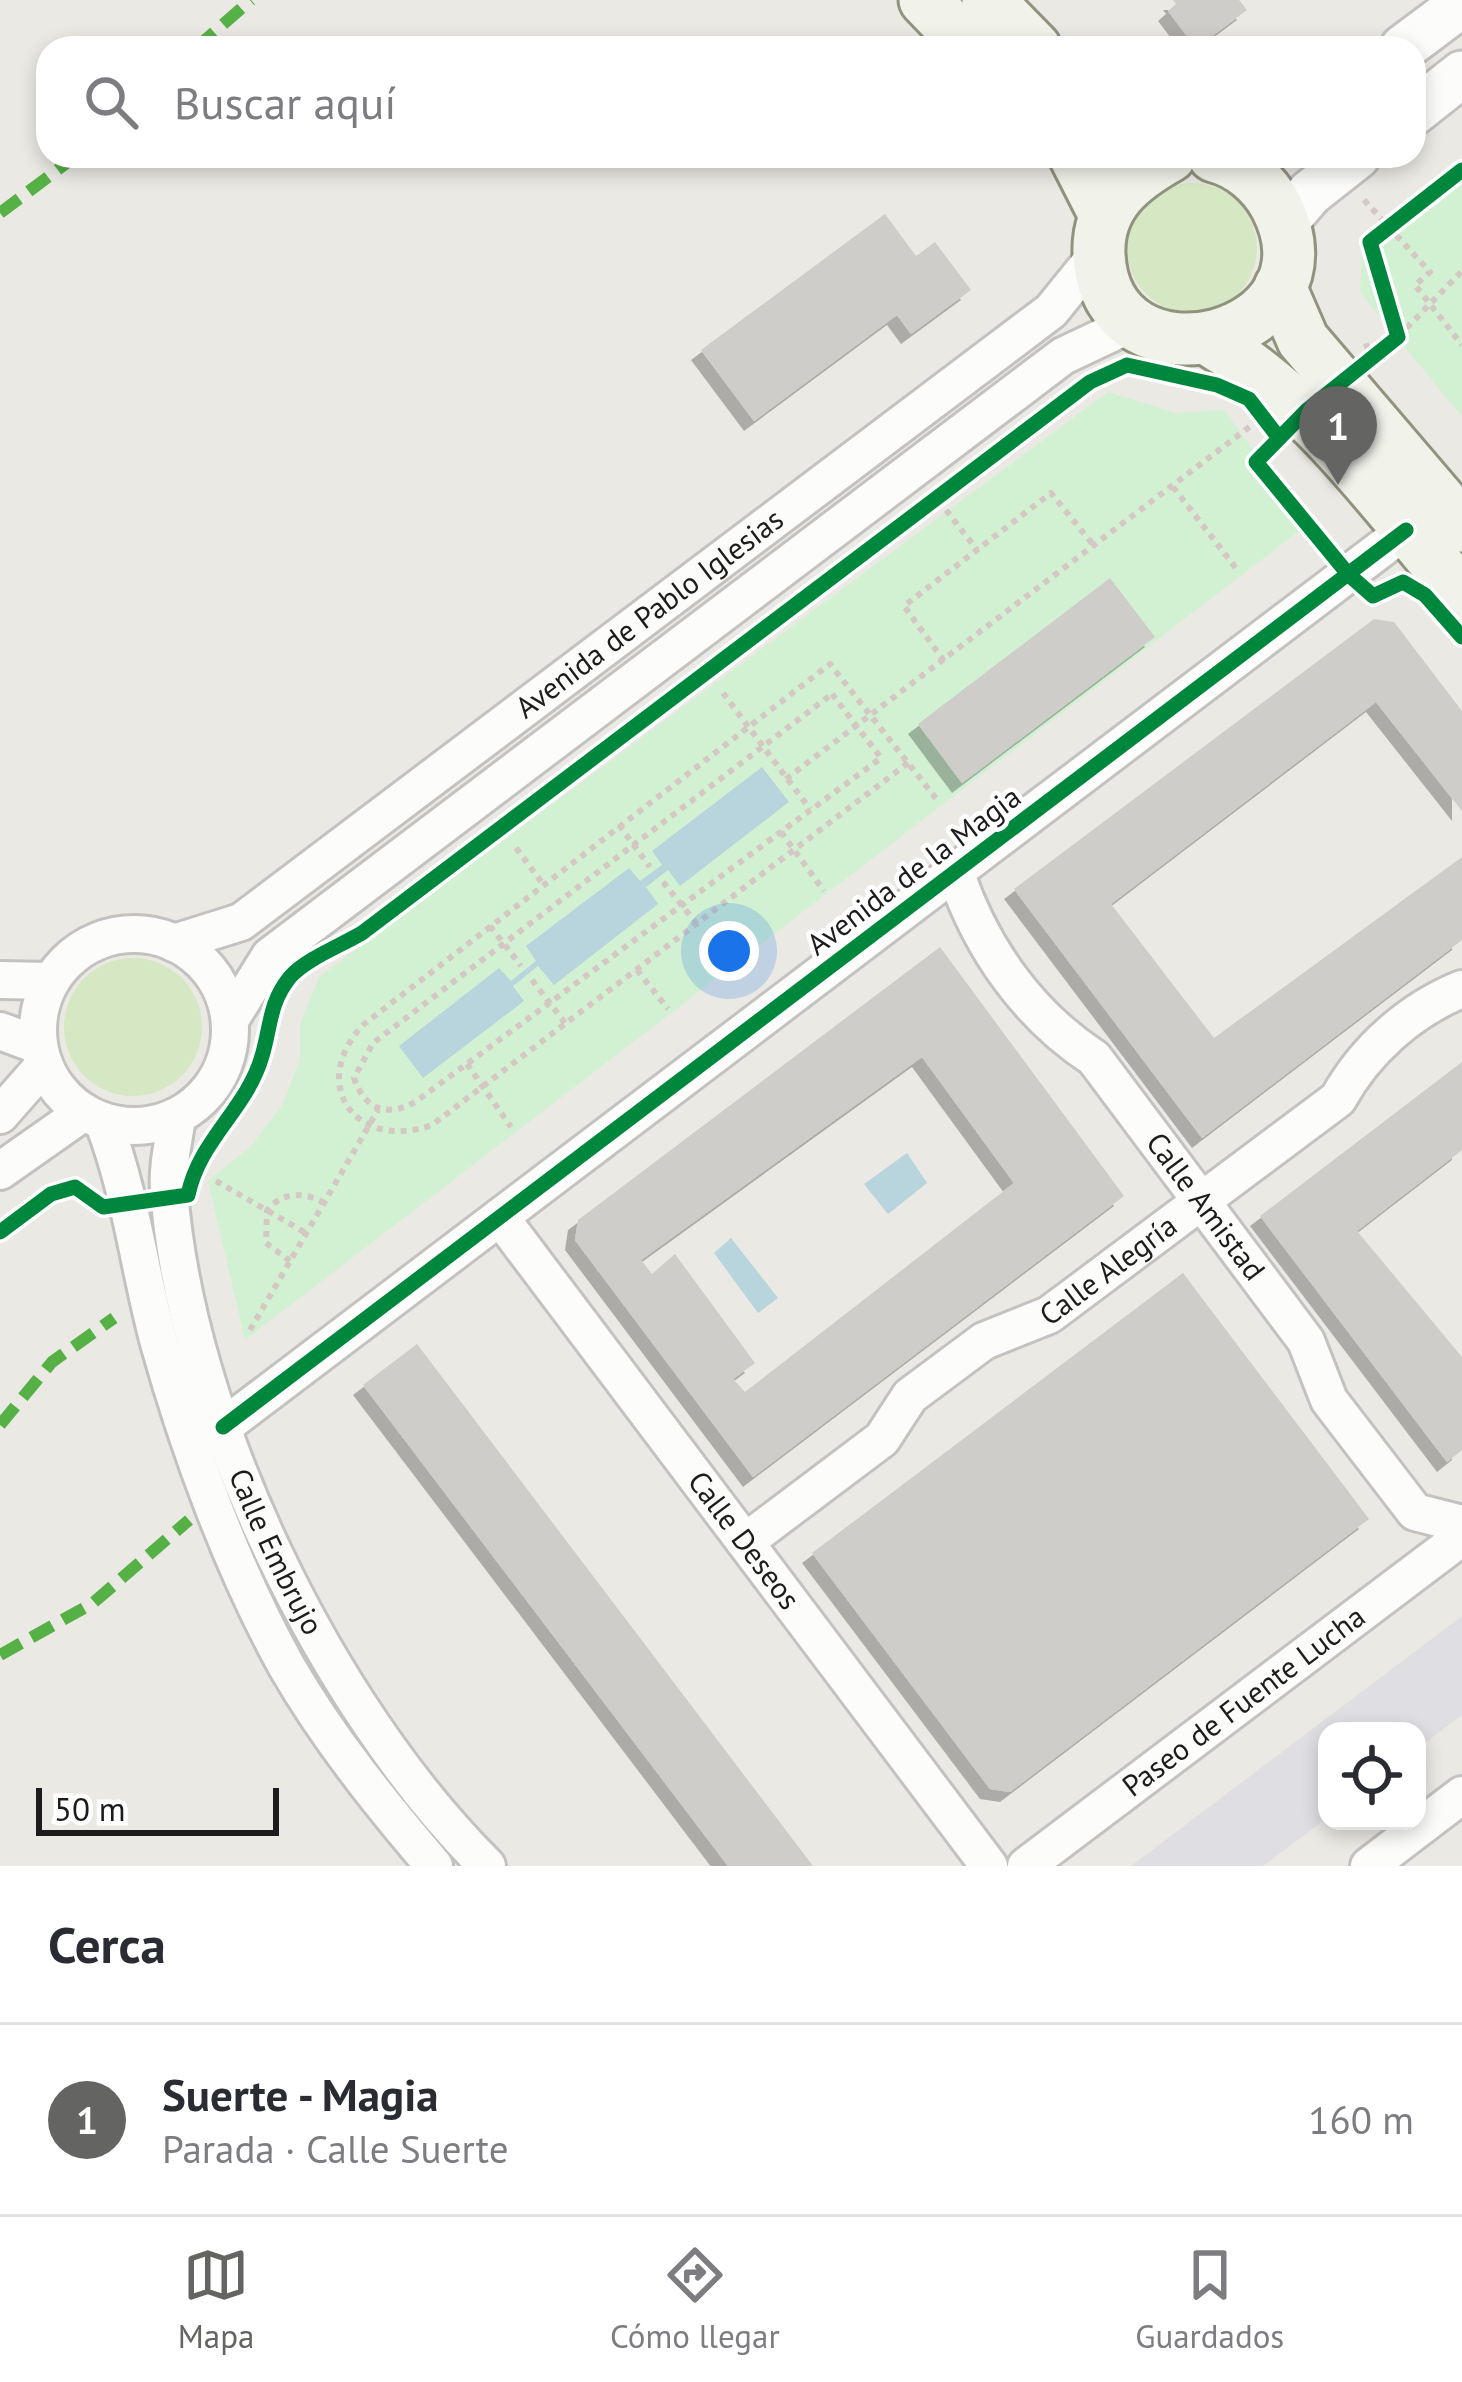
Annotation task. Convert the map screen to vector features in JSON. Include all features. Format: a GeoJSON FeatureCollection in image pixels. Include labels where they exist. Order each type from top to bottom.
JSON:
{"type":"FeatureCollection","features":[{"type":"Feature","properties":{"kind":"main road"},"geometry":{"type":"LineString","coordinates":[[925,0],[959,36]]}},
{"type":"Feature","properties":{"kind":"main road"},"geometry":{"type":"LineString","coordinates":[[988,0],[1023,36]]}},
{"type":"Feature","properties":{"kind":"main road"},"geometry":{"type":"LineString","coordinates":[[1079,168],[1102,233],[1114,299],[1135,322],[1168,339],[1211,341],[1250,323],[1280,287],[1288,250],[1285,222],[1266,187],[1242,168]]}},
{"type":"Feature","properties":{"kind":"main road"},"geometry":{"type":"LineString","coordinates":[[1102,233],[1130,179],[1149,168]]}},
{"type":"Feature","properties":{"kind":"main road"},"geometry":{"type":"LineString","coordinates":[[1280,287],[1303,340],[1314,391]]}},
{"type":"Feature","properties":{"kind":"main road"},"geometry":{"type":"LineString","coordinates":[[1211,341],[1264,373],[1314,391],[1444,513],[1462,594]]}},
{"type":"Feature","properties":{"kind":"street"},"geometry":{"type":"LineString","coordinates":[[1419,36],[1462,4]]}},
{"type":"Feature","properties":{"kind":"street"},"geometry":{"type":"LineString","coordinates":[[1426,102],[1462,74]]}},
{"type":"Feature","properties":{"kind":"street"},"geometry":{"type":"LineString","coordinates":[[1285,222],[1310,193],[1354,171]]}},
{"type":"Feature","properties":{"kind":"street","name":"Avenida de Pablo Iglesias"},"geometry":{"type":"LineString","coordinates":[[174,943],[241,922],[1051,311],[1102,233]]}},
{"type":"Feature","properties":{"kind":"street","name":"Avenida de Pablo Iglesias"},"geometry":{"type":"LineString","coordinates":[[230,1020],[270,956],[1077,345],[1135,322]]}},
{"type":"Feature","properties":{"kind":"street","name":"Avenida de la Magia"},"geometry":{"type":"LineString","coordinates":[[223,1427],[1444,513]]}},
{"type":"Feature","properties":{"kind":"street","name":"Calle Amistad"},"geometry":{"type":"LineString","coordinates":[[956,874],[974,928],[1052,1030],[1094,1058],[1201,1199],[1306,1341],[1329,1400],[1415,1512],[1462,1524]]}},
{"type":"Feature","properties":{"kind":"street"},"geometry":{"type":"LineString","coordinates":[[119,934],[174,943],[202,961],[221,988],[230,1020],[229,1049],[219,1077],[201,1100],[177,1117],[153,1125],[93,1117],[60,1092],[41,1055],[39,1012],[50,981],[68,958],[119,934]]}},
{"type":"Feature","properties":{"kind":"street"},"geometry":{"type":"LineString","coordinates":[[0,980],[50,981]]}},
{"type":"Feature","properties":{"kind":"street","name":"Calle Alegría"},"geometry":{"type":"LineString","coordinates":[[745,1542],[882,1439],[910,1396],[928,1382],[984,1341],[1049,1315],[1338,1099],[1360,1060],[1436,999],[1462,988]]}},
{"type":"Feature","properties":{"kind":"street"},"geometry":{"type":"LineString","coordinates":[[0,1031],[41,1055]]}},
{"type":"Feature","properties":{"kind":"street"},"geometry":{"type":"LineString","coordinates":[[0,1115],[41,1055]]}},
{"type":"Feature","properties":{"kind":"street"},"geometry":{"type":"LineString","coordinates":[[0,1171],[93,1117]]}},
{"type":"Feature","properties":{"kind":"street","name":"Calle Embrujo"},"geometry":{"type":"LineString","coordinates":[[93,1117],[123,1173],[159,1342],[212,1499],[287,1666],[358,1772],[434,1866]]}},
{"type":"Feature","properties":{"kind":"street","name":"Calle Embrujo"},"geometry":{"type":"LineString","coordinates":[[177,1117],[168,1186],[185,1292],[235,1466],[318,1642],[384,1742],[488,1866]]}},
{"type":"Feature","properties":{"kind":"street","name":"Calle Deseos"},"geometry":{"type":"LineString","coordinates":[[500,1217],[989,1866]]}},
{"type":"Feature","properties":{"kind":"street","name":"Paseo de Fuente Lucha"},"geometry":{"type":"LineString","coordinates":[[1026,1866],[1462,1537]]}},
{"type":"Feature","properties":{"kind":"street"},"geometry":{"type":"LineString","coordinates":[[1369,1866],[1462,1796]]}},
{"type":"Feature","properties":{"kind":"path"},"geometry":{"type":"LineString","coordinates":[[1354,171],[1430,272],[1415,285],[1462,345]]}},
{"type":"Feature","properties":{"kind":"path"},"geometry":{"type":"LineString","coordinates":[[1370,242],[1396,221]]}},
{"type":"Feature","properties":{"kind":"path"},"geometry":{"type":"LineString","coordinates":[[786,779],[1173,487],[1398,337],[1462,271]]}},
{"type":"Feature","properties":{"kind":"path"},"geometry":{"type":"LineString","coordinates":[[1393,318],[1398,337]]}},
{"type":"Feature","properties":{"kind":"path"},"geometry":{"type":"LineString","coordinates":[[1250,399],[1314,391],[1398,337]]}},
{"type":"Feature","properties":{"kind":"path"},"geometry":{"type":"LineString","coordinates":[[927,510],[958,486]]}},
{"type":"Feature","properties":{"kind":"path"},"geometry":{"type":"LineString","coordinates":[[1173,487],[1239,572]]}},
{"type":"Feature","properties":{"kind":"path"},"geometry":{"type":"LineString","coordinates":[[944,661],[904,606],[1051,493],[1095,547]]}},
{"type":"Feature","properties":{"kind":"path"},"geometry":{"type":"LineString","coordinates":[[946,510],[977,550]]}},
{"type":"Feature","properties":{"kind":"path"},"geometry":{"type":"LineString","coordinates":[[908,763],[432,1125],[406,1134],[369,1125],[345,1101],[336,1080],[341,1048],[362,1025],[830,664],[938,801]]}},
{"type":"Feature","properties":{"kind":"path"},"geometry":{"type":"LineString","coordinates":[[723,693],[810,809]]}},
{"type":"Feature","properties":{"kind":"path"},"geometry":{"type":"LineString","coordinates":[[832,694],[857,727],[881,758],[550,1003],[400,1112],[377,1109],[359,1095],[354,1078],[359,1060],[374,1043],[832,694]]}},
{"type":"Feature","properties":{"kind":"path"},"geometry":{"type":"LineString","coordinates":[[620,825],[650,867]]}},
{"type":"Feature","properties":{"kind":"path"},"geometry":{"type":"LineString","coordinates":[[781,832],[824,891]]}},
{"type":"Feature","properties":{"kind":"path"},"geometry":{"type":"LineString","coordinates":[[516,848],[543,884]]}},
{"type":"Feature","properties":{"kind":"path"},"geometry":{"type":"LineString","coordinates":[[663,882],[697,924]]}},
{"type":"Feature","properties":{"kind":"path"},"geometry":{"type":"LineString","coordinates":[[490,926],[521,966]]}},
{"type":"Feature","properties":{"kind":"path"},"geometry":{"type":"LineString","coordinates":[[638,970],[668,1009]]}},
{"type":"Feature","properties":{"kind":"path"},"geometry":{"type":"LineString","coordinates":[[532,980],[566,1024]]}},
{"type":"Feature","properties":{"kind":"path"},"geometry":{"type":"LineString","coordinates":[[467,1064],[511,1127]]}},
{"type":"Feature","properties":{"kind":"path"},"geometry":{"type":"LineString","coordinates":[[250,1330],[377,1109]]}},
{"type":"Feature","properties":{"kind":"path"},"geometry":{"type":"LineString","coordinates":[[216,1181],[306,1233]]}},
{"type":"Feature","properties":{"kind":"path"},"geometry":{"type":"LineString","coordinates":[[267,1210],[285,1197],[303,1195],[324,1203]]}},
{"type":"Feature","properties":{"kind":"path"},"geometry":{"type":"LineString","coordinates":[[267,1210],[266,1243],[290,1261]]}},
{"type":"Feature","properties":{"kind":"green space"},"geometry":{"type":"Polygon","coordinates":[[[1462,178],[1462,417],[1360,292],[1362,254],[1462,178]]]}},
{"type":"Feature","properties":{"kind":"green space"},"geometry":{"type":"Polygon","coordinates":[[[1192,183],[1217,188],[1238,202],[1252,223],[1257,248],[1252,273],[1238,294],[1217,308],[1192,313],[1167,308],[1146,294],[1132,273],[1127,248],[1132,223],[1146,202],[1167,188],[1192,183]]]}},
{"type":"Feature","properties":{"kind":"green space"},"geometry":{"type":"Polygon","coordinates":[[[1108,392],[1176,413],[1224,410],[1308,524],[245,1340],[208,1181],[251,1146],[282,1105],[300,1060],[300,1024],[319,977],[1108,392]]]}},
{"type":"Feature","properties":{"kind":"green space"},"geometry":{"type":"Polygon","coordinates":[[[133,958],[159,963],[182,978],[197,1001],[202,1027],[197,1053],[182,1076],[159,1091],[133,1096],[107,1091],[84,1076],[69,1053],[64,1027],[69,1001],[84,978],[107,963],[133,958]]]}},
{"type":"Feature","properties":{"kind":"shaded area"},"geometry":{"type":"Polygon","coordinates":[[[1462,1616],[1462,1715],[1426,1742],[1426,1722],[1322,1722],[1462,1616]]]}},
{"type":"Feature","properties":{"kind":"shaded area"},"geometry":{"type":"Polygon","coordinates":[[[1318,1725],[1318,1825],[1263,1866],[1131,1866],[1318,1725]]]}},
{"type":"Feature","properties":{"kind":"water"},"geometry":{"type":"Polygon","coordinates":[[[762,767],[789,802],[680,886],[668,870],[646,887],[658,904],[554,985],[538,966],[513,986],[524,1001],[423,1078],[399,1046],[499,968],[511,981],[536,961],[526,946],[629,868],[640,881],[662,865],[652,851],[762,767]]]}},
{"type":"Feature","properties":{"kind":"water"},"geometry":{"type":"Polygon","coordinates":[[[907,1153],[927,1183],[888,1214],[864,1184],[907,1153]]]}},
{"type":"Feature","properties":{"kind":"water"},"geometry":{"type":"Polygon","coordinates":[[[731,1238],[778,1298],[758,1313],[714,1253],[731,1238]]]}},
{"type":"Feature","properties":{"kind":"building"},"geometry":{"type":"Polygon","coordinates":[[[1173,0],[1239,0],[1247,10],[1212,36],[1187,36],[1168,11],[1176,4],[1173,0]]]}},
{"type":"Feature","properties":{"kind":"building"},"geometry":{"type":"Polygon","coordinates":[[[885,214],[916,256],[935,242],[971,290],[911,334],[897,315],[754,421],[701,350],[885,214]]]}},
{"type":"Feature","properties":{"kind":"building"},"geometry":{"type":"Polygon","coordinates":[[[1110,578],[1155,637],[962,783],[918,724],[1110,578]]]}},
{"type":"Feature","properties":{"kind":"building"},"geometry":{"type":"Polygon","coordinates":[[[1374,619],[1394,622],[1462,711],[1462,811],[1376,702],[1111,904],[1214,1038],[1462,857],[1462,940],[1202,1138],[1014,889],[1374,619]]]}},
{"type":"Feature","properties":{"kind":"building"},"geometry":{"type":"Polygon","coordinates":[[[940,947],[1124,1196],[753,1477],[575,1240],[578,1220],[940,947]],[[922,1057],[641,1260],[652,1274],[675,1254],[755,1363],[733,1379],[745,1392],[1014,1183],[922,1057]]]}},
{"type":"Feature","properties":{"kind":"building"},"geometry":{"type":"Polygon","coordinates":[[[1462,1062],[1462,1150],[1357,1231],[1462,1357],[1462,1450],[1447,1462],[1260,1216],[1462,1062]]]}},
{"type":"Feature","properties":{"kind":"building"},"geometry":{"type":"Polygon","coordinates":[[[1183,1273],[1369,1519],[1010,1792],[990,1789],[812,1553],[1183,1273]]]}},
{"type":"Feature","properties":{"kind":"building"},"geometry":{"type":"Polygon","coordinates":[[[417,1344],[813,1866],[728,1866],[363,1385],[417,1344]]]}},
{"type":"Feature","properties":{"kind":"marked path"},"geometry":{"type":"LineString","coordinates":[[210,36],[251,0]]}},
{"type":"Feature","properties":{"kind":"marked path"},"geometry":{"type":"LineString","coordinates":[[0,213],[60,168]]}},
{"type":"Feature","properties":{"kind":"marked path"},"geometry":{"type":"LineString","coordinates":[[0,1425],[52,1362],[114,1318]]}},
{"type":"Feature","properties":{"kind":"marked path"},"geometry":{"type":"LineString","coordinates":[[0,1655],[93,1603],[189,1520]]}},
{"type":"Feature","properties":{"kind":"cycle path"},"geometry":{"type":"LineString","coordinates":[[1462,170],[1370,242],[1398,337],[1307,410],[1256,462],[1348,574],[1373,596],[1403,582],[1425,595],[1462,637]]}},
{"type":"Feature","properties":{"kind":"cycle path"},"geometry":{"type":"LineString","coordinates":[[0,1232],[51,1194],[75,1187],[103,1207],[188,1195],[202,1158],[255,1075],[278,996],[297,970],[362,933],[1090,382],[1127,365],[1217,385],[1249,399],[1279,438]]}},
{"type":"Feature","properties":{"kind":"cycle path"},"geometry":{"type":"LineString","coordinates":[[223,1427],[1406,530]]}},
{"type":"Feature","properties":{"kind":"place","name":"Suerte - Magia"},"geometry":{"type":"Point","coordinates":[1338,485]}}]}
